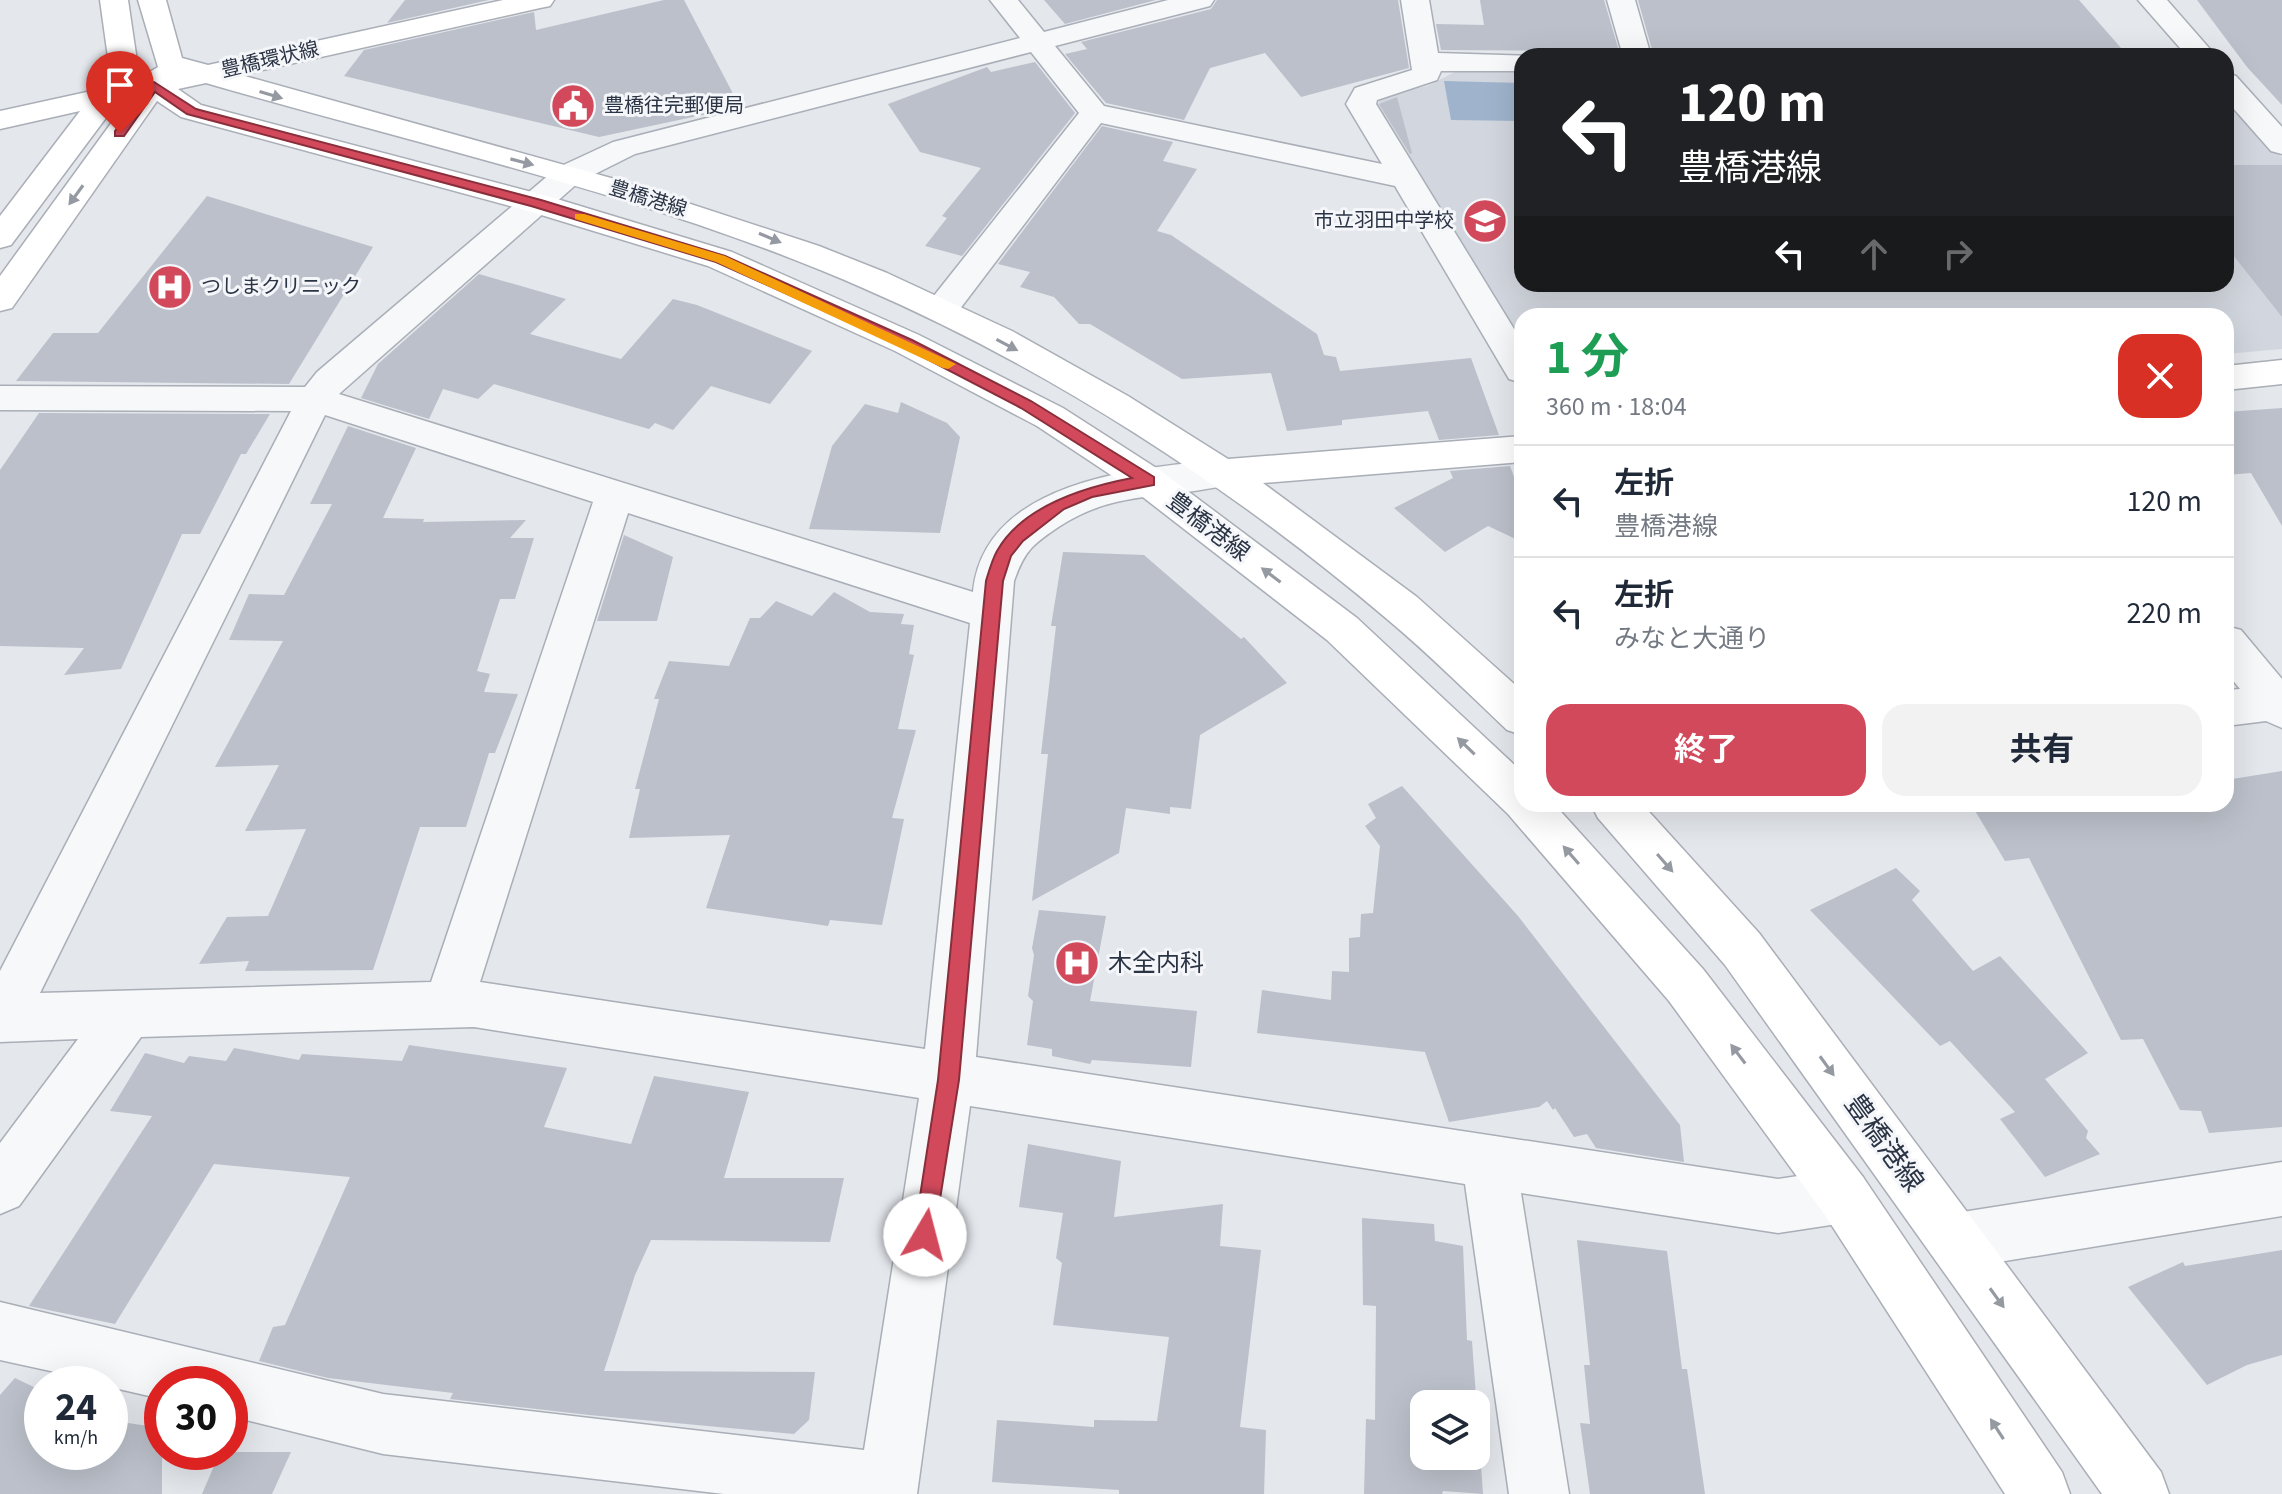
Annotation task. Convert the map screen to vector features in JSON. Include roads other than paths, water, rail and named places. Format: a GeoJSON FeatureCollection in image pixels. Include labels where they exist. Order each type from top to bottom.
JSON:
{"type":"FeatureCollection","features":[{"type":"Feature","properties":{"kind":"main road"},"geometry":{"type":"LineString","coordinates":[[114,0],[139,80]]}},
{"type":"Feature","properties":{"kind":"main road"},"geometry":{"type":"LineString","coordinates":[[0,300],[139,80],[152,0]]}},
{"type":"Feature","properties":{"kind":"main road","name":"豊橋環状線"},"geometry":{"type":"LineString","coordinates":[[0,120],[139,80],[458,0]]}},
{"type":"Feature","properties":{"kind":"main road","name":"豊橋環状線"},"geometry":{"type":"LineString","coordinates":[[207,74],[540,0]]}},
{"type":"Feature","properties":{"kind":"main road","name":"豊橋港線"},"geometry":{"type":"LineString","coordinates":[[139,80],[207,74],[270,95],[568,175],[746,228],[941,310],[1078,384],[1221,473],[1386,595],[1514,710]]}},
{"type":"Feature","properties":{"kind":"main road"},"geometry":{"type":"LineString","coordinates":[[0,238],[139,80]]}},
{"type":"Feature","properties":{"kind":"main road","name":"豊橋環状線"},"geometry":{"type":"LineString","coordinates":[[0,101],[139,80]]}},
{"type":"Feature","properties":{"kind":"main road","name":"豊橋港線"},"geometry":{"type":"LineString","coordinates":[[139,80],[191,111],[536,203],[720,259],[907,343],[1050,417],[1148,481],[1342,629],[1514,792]]}},
{"type":"Feature","properties":{"kind":"main road"},"geometry":{"type":"LineString","coordinates":[[2234,377],[2282,372]]}},
{"type":"Feature","properties":{"kind":"main road"},"geometry":{"type":"LineString","coordinates":[[1221,473],[1514,450]]}},
{"type":"Feature","properties":{"kind":"main road","name":"豊橋港線"},"geometry":{"type":"LineString","coordinates":[[1533,812],[1686,985],[1844,1196],[2040,1494]]}},
{"type":"Feature","properties":{"kind":"main road","name":"豊橋港線"},"geometry":{"type":"LineString","coordinates":[[1621,812],[1742,949],[2139,1494]]}},
{"type":"Feature","properties":{"kind":"street"},"geometry":{"type":"LineString","coordinates":[[1004,0],[1094,113],[1407,179]]}},
{"type":"Feature","properties":{"kind":"street"},"geometry":{"type":"LineString","coordinates":[[1200,0],[624,148],[568,175],[330,381],[315,399],[1,1018],[474,1004],[948,1080],[1778,1206],[1844,1196]]}},
{"type":"Feature","properties":{"kind":"street"},"geometry":{"type":"LineString","coordinates":[[1415,0],[1427,74],[1365,94],[1361,104],[1514,358]]}},
{"type":"Feature","properties":{"kind":"street"},"geometry":{"type":"LineString","coordinates":[[1621,0],[1635,48]]}},
{"type":"Feature","properties":{"kind":"street"},"geometry":{"type":"LineString","coordinates":[[2152,0],[2195,48]]}},
{"type":"Feature","properties":{"kind":"street"},"geometry":{"type":"LineString","coordinates":[[1427,62],[1514,62]]}},
{"type":"Feature","properties":{"kind":"street"},"geometry":{"type":"LineString","coordinates":[[2234,91],[2282,145]]}},
{"type":"Feature","properties":{"kind":"street"},"geometry":{"type":"LineString","coordinates":[[941,310],[1094,113]]}},
{"type":"Feature","properties":{"kind":"street"},"geometry":{"type":"LineString","coordinates":[[0,398],[315,399],[991,614]]}},
{"type":"Feature","properties":{"kind":"street"},"geometry":{"type":"LineString","coordinates":[[248,1391],[383,1424],[888,1488],[948,1080],[994,581],[1004,553],[1017,536],[1059,505],[1089,492],[1148,481],[1221,473]]}},
{"type":"Feature","properties":{"kind":"street"},"geometry":{"type":"LineString","coordinates":[[448,1005],[615,494]]}},
{"type":"Feature","properties":{"kind":"street"},"geometry":{"type":"LineString","coordinates":[[2234,652],[2279,706]]}},
{"type":"Feature","properties":{"kind":"street"},"geometry":{"type":"LineString","coordinates":[[2234,708],[2279,706]]}},
{"type":"Feature","properties":{"kind":"street"},"geometry":{"type":"LineString","coordinates":[[0,1187],[128,1014]]}},
{"type":"Feature","properties":{"kind":"street"},"geometry":{"type":"LineString","coordinates":[[1489,1163],[1539,1494]]}},
{"type":"Feature","properties":{"kind":"street"},"geometry":{"type":"LineString","coordinates":[[1956,1241],[2282,1189]]}},
{"type":"Feature","properties":{"kind":"street"},"geometry":{"type":"LineString","coordinates":[[0,1331],[145,1366]]}},
{"type":"Feature","properties":{"kind":"water"},"geometry":{"type":"Polygon","coordinates":[[[1444,81],[1514,83],[1514,121],[1451,120],[1444,81]]]}},
{"type":"Feature","properties":{"kind":"place","name":"豊橋往完郵便局"},"geometry":{"type":"Point","coordinates":[573,106]}},
{"type":"Feature","properties":{"kind":"place","name":"市立羽田中学校"},"geometry":{"type":"Point","coordinates":[1485,221]}},
{"type":"Feature","properties":{"kind":"place","name":"つしまクリニック"},"geometry":{"type":"Point","coordinates":[170,287]}},
{"type":"Feature","properties":{"kind":"place","name":"木全内科"},"geometry":{"type":"Point","coordinates":[1077,963]}}]}
